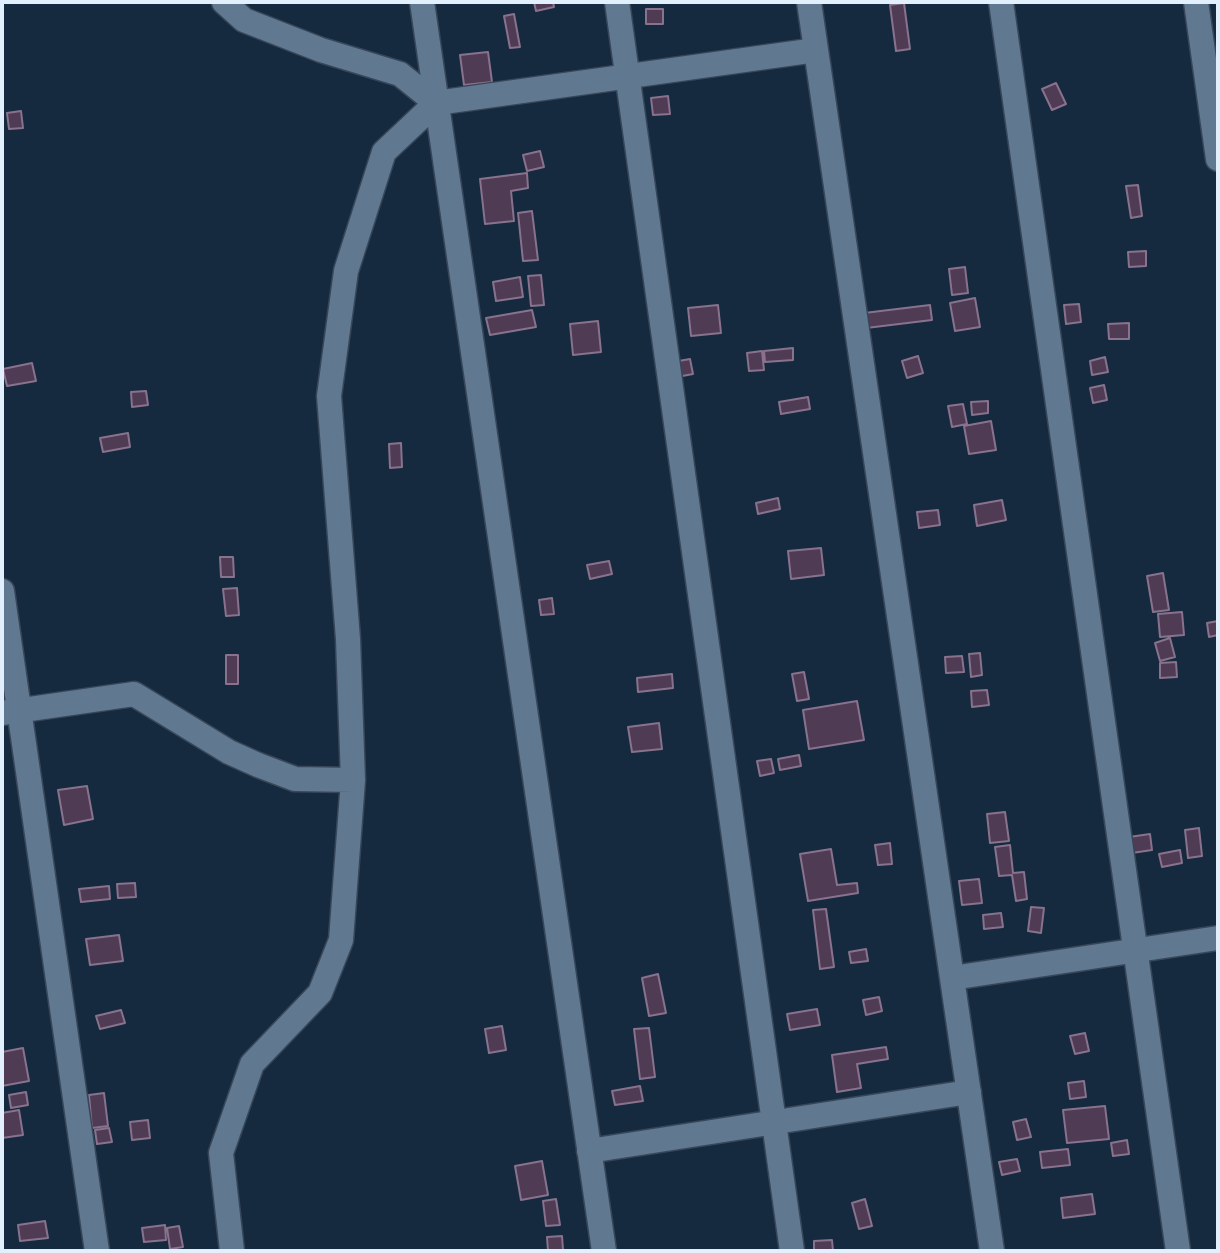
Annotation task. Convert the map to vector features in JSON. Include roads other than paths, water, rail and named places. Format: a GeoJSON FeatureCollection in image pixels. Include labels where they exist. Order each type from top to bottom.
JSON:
{"type":"FeatureCollection","features":[{"type":"Feature","properties":{"kind":"street"},"geometry":{"type":"LineString","coordinates":[[224,2],[244,20],[321,50],[400,74],[436,103]]}},
{"type":"Feature","properties":{"kind":"street"},"geometry":{"type":"LineString","coordinates":[[422,2],[604,1251]]}},
{"type":"Feature","properties":{"kind":"street"},"geometry":{"type":"LineString","coordinates":[[617,2],[792,1251]]}},
{"type":"Feature","properties":{"kind":"street"},"geometry":{"type":"LineString","coordinates":[[809,2],[992,1251]]}},
{"type":"Feature","properties":{"kind":"street"},"geometry":{"type":"LineString","coordinates":[[1001,2],[1178,1251]]}},
{"type":"Feature","properties":{"kind":"street"},"geometry":{"type":"LineString","coordinates":[[1196,2],[1218,159]]}},
{"type":"Feature","properties":{"kind":"street"},"geometry":{"type":"LineString","coordinates":[[232,1251],[221,1153],[252,1064],[320,993],[341,940],[353,780],[348,639],[329,396],[346,271],[384,152],[436,103],[816,50]]}},
{"type":"Feature","properties":{"kind":"street"},"geometry":{"type":"LineString","coordinates":[[2,591],[10,712],[97,1251]]}},
{"type":"Feature","properties":{"kind":"street"},"geometry":{"type":"LineString","coordinates":[[10,712],[134,694],[229,752],[258,765],[295,779],[353,780]]}},
{"type":"Feature","properties":{"kind":"street"},"geometry":{"type":"LineString","coordinates":[[952,978],[1218,938]]}},
{"type":"Feature","properties":{"kind":"street"},"geometry":{"type":"LineString","coordinates":[[589,1151],[969,1092]]}}]}
